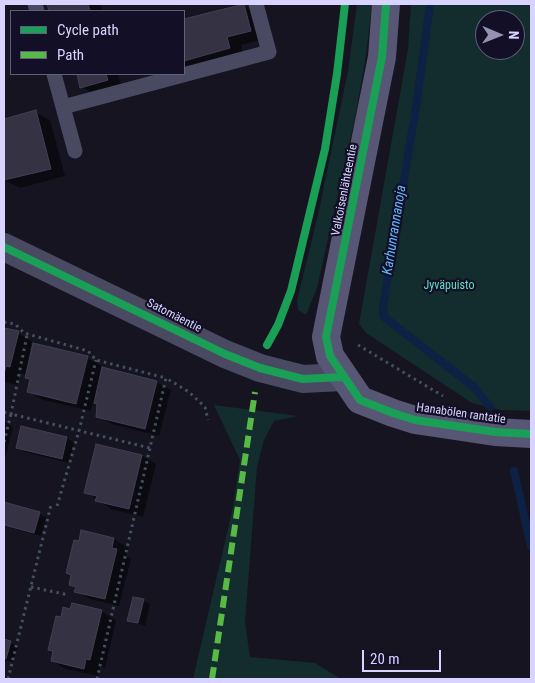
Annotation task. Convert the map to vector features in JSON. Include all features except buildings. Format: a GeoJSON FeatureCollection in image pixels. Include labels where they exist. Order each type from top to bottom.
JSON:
{"type":"FeatureCollection","features":[{"type":"Feature","properties":{"kind":"street","name":"Valkoisenlähteentie"},"geometry":{"type":"LineString","coordinates":[[342,377],[330,356],[326,337],[382,57],[386,4]]}},
{"type":"Feature","properties":{"kind":"street","name":"Satomäentie"},"geometry":{"type":"LineString","coordinates":[[4,246],[226,354],[260,368],[303,379],[342,377]]}},
{"type":"Feature","properties":{"kind":"street","name":"Hanabölen rantatie"},"geometry":{"type":"LineString","coordinates":[[342,377],[360,400],[415,420],[495,432],[531,434]]}},
{"type":"Feature","properties":{"kind":"lane"},"geometry":{"type":"LineString","coordinates":[[185,74],[269,52],[256,4]]}},
{"type":"Feature","properties":{"kind":"lane"},"geometry":{"type":"LineString","coordinates":[[54,75],[74,151]]}},
{"type":"Feature","properties":{"kind":"lane"},"geometry":{"type":"LineString","coordinates":[[63,107],[183,75]]}},
{"type":"Feature","properties":{"kind":"path"},"geometry":{"type":"LineString","coordinates":[[4,322],[15,324],[27,335],[88,351],[96,360],[166,378],[189,392],[205,407],[208,420]]}},
{"type":"Feature","properties":{"kind":"path"},"geometry":{"type":"LineString","coordinates":[[4,442],[27,335]]}},
{"type":"Feature","properties":{"kind":"path"},"geometry":{"type":"LineString","coordinates":[[358,345],[450,400]]}},
{"type":"Feature","properties":{"kind":"path"},"geometry":{"type":"LineString","coordinates":[[57,506],[79,430],[96,360]]}},
{"type":"Feature","properties":{"kind":"path"},"geometry":{"type":"LineString","coordinates":[[97,679],[166,378]]}},
{"type":"Feature","properties":{"kind":"path"},"geometry":{"type":"LineString","coordinates":[[4,412],[150,448]]}},
{"type":"Feature","properties":{"kind":"path"},"geometry":{"type":"LineString","coordinates":[[8,679],[51,504]]}},
{"type":"Feature","properties":{"kind":"path"},"geometry":{"type":"LineString","coordinates":[[31,587],[69,595]]}},
{"type":"Feature","properties":{"kind":"green space"},"geometry":{"type":"Polygon","coordinates":[[[357,4],[372,4],[366,55],[355,118],[317,288],[306,315],[298,310],[297,300],[318,215],[348,71],[357,4]]]}},
{"type":"Feature","properties":{"kind":"green space","name":"Jyväpuisto"},"geometry":{"type":"Polygon","coordinates":[[[411,4],[531,4],[531,411],[501,410],[472,403],[366,333],[359,324],[408,49],[411,4]]]}},
{"type":"Feature","properties":{"kind":"green space"},"geometry":{"type":"Polygon","coordinates":[[[214,405],[298,416],[274,421],[264,440],[257,467],[245,622],[250,657],[315,663],[341,679],[193,679],[233,507],[240,460],[214,405]]]}},
{"type":"Feature","properties":{"kind":"waterway","name":"Karhunrannanoja"},"geometry":{"type":"LineString","coordinates":[[430,4],[417,101],[383,307],[384,317],[474,387],[490,407]]}},
{"type":"Feature","properties":{"kind":"waterway","name":"Karhunrannanoja"},"geometry":{"type":"LineString","coordinates":[[514,471],[531,546]]}},
{"type":"Feature","properties":{"kind":"marked path"},"geometry":{"type":"LineString","coordinates":[[212,679],[255,392]]}},
{"type":"Feature","properties":{"kind":"cycle path"},"geometry":{"type":"LineString","coordinates":[[267,345],[278,325],[291,291],[325,149],[337,74],[345,4]]}},
{"type":"Feature","properties":{"kind":"cycle path"},"geometry":{"type":"LineString","coordinates":[[386,4],[382,57],[326,337],[330,356],[360,400],[393,413],[415,420],[495,432],[531,434]]}},
{"type":"Feature","properties":{"kind":"cycle path"},"geometry":{"type":"LineString","coordinates":[[4,247],[225,354],[260,368],[303,379],[342,377]]}}]}
